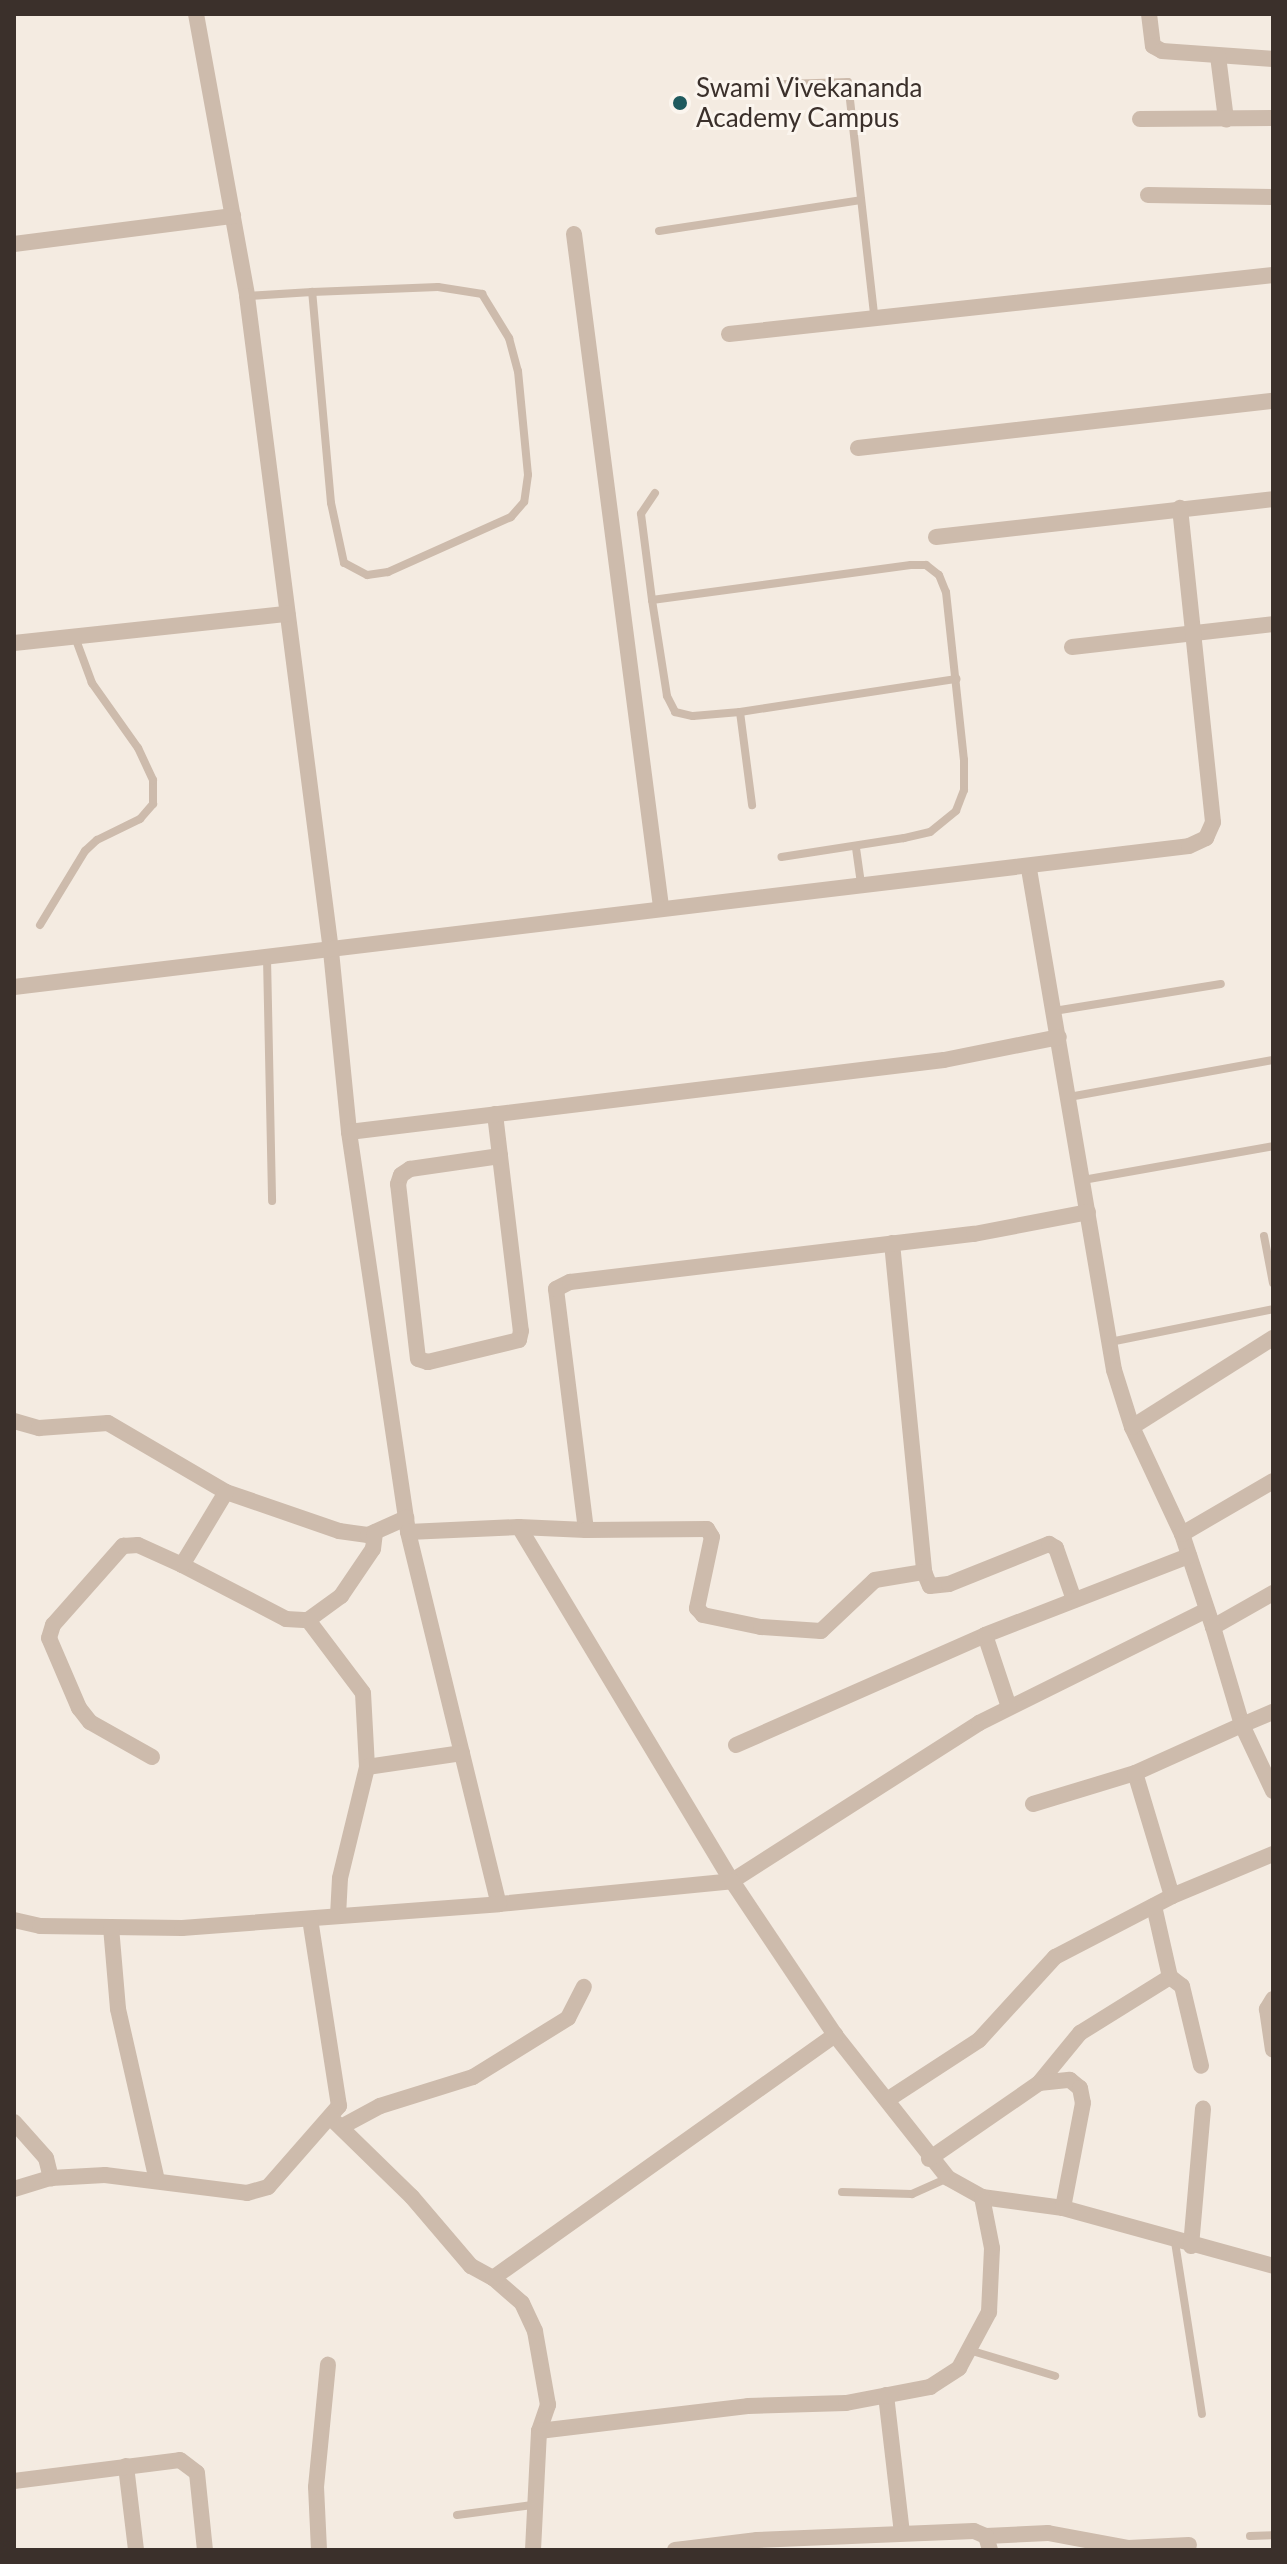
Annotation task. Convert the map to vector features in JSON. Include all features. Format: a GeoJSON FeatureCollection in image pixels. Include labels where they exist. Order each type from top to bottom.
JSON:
{"type":"FeatureCollection","features":[{"type":"Feature","properties":{"kind":"street"},"geometry":{"type":"LineString","coordinates":[[196,14],[247,296],[331,951],[349,1132],[407,1525],[499,1904]]}},
{"type":"Feature","properties":{"kind":"street"},"geometry":{"type":"LineString","coordinates":[[1149,14],[1153,46],[1218,56],[1273,59]]}},
{"type":"Feature","properties":{"kind":"street"},"geometry":{"type":"LineString","coordinates":[[1218,56],[1226,119]]}},
{"type":"Feature","properties":{"kind":"street"},"geometry":{"type":"LineString","coordinates":[[1140,119],[1273,118]]}},
{"type":"Feature","properties":{"kind":"street"},"geometry":{"type":"LineString","coordinates":[[1148,195],[1273,197]]}},
{"type":"Feature","properties":{"kind":"street"},"geometry":{"type":"LineString","coordinates":[[14,244],[233,216]]}},
{"type":"Feature","properties":{"kind":"street"},"geometry":{"type":"LineString","coordinates":[[574,234],[661,907]]}},
{"type":"Feature","properties":{"kind":"street"},"geometry":{"type":"LineString","coordinates":[[729,334],[874,315],[1273,275]]}},
{"type":"Feature","properties":{"kind":"street"},"geometry":{"type":"LineString","coordinates":[[858,448],[1273,401]]}},
{"type":"Feature","properties":{"kind":"street"},"geometry":{"type":"LineString","coordinates":[[936,537],[1273,499]]}},
{"type":"Feature","properties":{"kind":"street"},"geometry":{"type":"LineString","coordinates":[[14,987],[331,951],[661,907],[1029,869],[1189,846],[1206,838],[1213,822],[1180,508]]}},
{"type":"Feature","properties":{"kind":"street"},"geometry":{"type":"LineString","coordinates":[[14,643],[287,614]]}},
{"type":"Feature","properties":{"kind":"street"},"geometry":{"type":"LineString","coordinates":[[1072,647],[1273,624]]}},
{"type":"Feature","properties":{"kind":"street"},"geometry":{"type":"LineString","coordinates":[[1029,869],[1110,1342],[1132,1427],[1182,1534],[1242,1725],[1273,1791]]}},
{"type":"Feature","properties":{"kind":"street"},"geometry":{"type":"LineString","coordinates":[[349,1132],[944,1060],[1059,1037]]}},
{"type":"Feature","properties":{"kind":"street"},"geometry":{"type":"LineString","coordinates":[[495,1114],[500,1156],[519,1340],[428,1362],[418,1359],[398,1184],[401,1175],[410,1169],[500,1156]]}},
{"type":"Feature","properties":{"kind":"street"},"geometry":{"type":"LineString","coordinates":[[586,1530],[556,1289],[570,1282],[892,1243],[1088,1212]]}},
{"type":"Feature","properties":{"kind":"street"},"geometry":{"type":"LineString","coordinates":[[892,1243],[924,1572],[930,1586],[937,1588],[1049,1544],[1056,1548],[1074,1600]]}},
{"type":"Feature","properties":{"kind":"street"},"geometry":{"type":"LineString","coordinates":[[1132,1427],[1273,1338]]}},
{"type":"Feature","properties":{"kind":"street"},"geometry":{"type":"LineString","coordinates":[[14,1421],[39,1428],[108,1423],[226,1492],[339,1531],[375,1532],[407,1525],[586,1530],[707,1529],[712,1537],[697,1608],[703,1615],[761,1627],[821,1631],[875,1580],[924,1572]]}},
{"type":"Feature","properties":{"kind":"street"},"geometry":{"type":"LineString","coordinates":[[1182,1534],[1273,1481]]}},
{"type":"Feature","properties":{"kind":"street"},"geometry":{"type":"LineString","coordinates":[[182,1565],[226,1492]]}},
{"type":"Feature","properties":{"kind":"street"},"geometry":{"type":"LineString","coordinates":[[519,1527],[732,1881],[835,2035],[929,2159],[948,2178],[982,2197],[1063,2208],[1183,2244],[1273,2266]]}},
{"type":"Feature","properties":{"kind":"street"},"geometry":{"type":"LineString","coordinates":[[152,1757],[90,1722],[79,1708],[49,1638],[53,1625],[123,1546],[138,1545],[286,1619],[308,1620],[351,1584],[373,1549],[375,1532]]}},
{"type":"Feature","properties":{"kind":"street"},"geometry":{"type":"LineString","coordinates":[[736,1745],[985,1635],[1189,1556]]}},
{"type":"Feature","properties":{"kind":"street"},"geometry":{"type":"LineString","coordinates":[[1213,1627],[1273,1593]]}},
{"type":"Feature","properties":{"kind":"street"},"geometry":{"type":"LineString","coordinates":[[14,1920],[40,1926],[111,1927],[310,1919],[732,1881],[1009,1707],[1207,1610]]}},
{"type":"Feature","properties":{"kind":"street"},"geometry":{"type":"LineString","coordinates":[[308,1620],[363,1693],[367,1767],[340,1878],[338,1916]]}},
{"type":"Feature","properties":{"kind":"street"},"geometry":{"type":"LineString","coordinates":[[985,1635],[1009,1707]]}},
{"type":"Feature","properties":{"kind":"street"},"geometry":{"type":"LineString","coordinates":[[1033,1804],[1135,1773],[1273,1712]]}},
{"type":"Feature","properties":{"kind":"street"},"geometry":{"type":"LineString","coordinates":[[367,1767],[462,1753]]}},
{"type":"Feature","properties":{"kind":"street"},"geometry":{"type":"LineString","coordinates":[[1135,1773],[1172,1896]]}},
{"type":"Feature","properties":{"kind":"street"},"geometry":{"type":"LineString","coordinates":[[887,2100],[979,2040],[1055,1957],[1172,1896],[1273,1854]]}},
{"type":"Feature","properties":{"kind":"street"},"geometry":{"type":"LineString","coordinates":[[1154,1906],[1170,1977],[1182,1986],[1201,2066]]}},
{"type":"Feature","properties":{"kind":"street"},"geometry":{"type":"LineString","coordinates":[[310,1919],[337,2072],[339,2106],[335,2122]]}},
{"type":"Feature","properties":{"kind":"street"},"geometry":{"type":"LineString","coordinates":[[111,1927],[118,2009],[157,2181]]}},
{"type":"Feature","properties":{"kind":"street"},"geometry":{"type":"LineString","coordinates":[[929,2159],[1039,2083],[1080,2033],[1170,1977]]}},
{"type":"Feature","properties":{"kind":"street"},"geometry":{"type":"LineString","coordinates":[[14,2189],[51,2178],[105,2175],[247,2193],[268,2187],[335,2122],[486,2070],[568,2018],[584,1987]]}},
{"type":"Feature","properties":{"kind":"street"},"geometry":{"type":"LineString","coordinates":[[1273,1999],[1267,2009],[1273,2050]]}},
{"type":"Feature","properties":{"kind":"street"},"geometry":{"type":"LineString","coordinates":[[493,2278],[835,2035]]}},
{"type":"Feature","properties":{"kind":"street"},"geometry":{"type":"LineString","coordinates":[[1039,2083],[1070,2080],[1080,2088],[1083,2103],[1063,2208]]}},
{"type":"Feature","properties":{"kind":"street"},"geometry":{"type":"LineString","coordinates":[[1183,2244],[1203,2109]]}},
{"type":"Feature","properties":{"kind":"street"},"geometry":{"type":"LineString","coordinates":[[14,2122],[46,2158],[51,2178]]}},
{"type":"Feature","properties":{"kind":"street"},"geometry":{"type":"LineString","coordinates":[[335,2122],[412,2197],[471,2266],[493,2278],[522,2303],[535,2331],[548,2405],[539,2431],[532,2505],[533,2550]]}},
{"type":"Feature","properties":{"kind":"street"},"geometry":{"type":"LineString","coordinates":[[539,2431],[886,2395],[930,2387],[959,2368],[989,2312],[992,2248],[982,2197]]}},
{"type":"Feature","properties":{"kind":"street"},"geometry":{"type":"LineString","coordinates":[[319,2550],[316,2487],[328,2365]]}},
{"type":"Feature","properties":{"kind":"street"},"geometry":{"type":"LineString","coordinates":[[886,2395],[902,2533]]}},
{"type":"Feature","properties":{"kind":"street"},"geometry":{"type":"LineString","coordinates":[[14,2481],[126,2466],[190,2464],[197,2473],[205,2550]]}},
{"type":"Feature","properties":{"kind":"street"},"geometry":{"type":"LineString","coordinates":[[126,2466],[136,2550]]}},
{"type":"Feature","properties":{"kind":"street"},"geometry":{"type":"LineString","coordinates":[[675,2550],[902,2533],[974,2531],[988,2543],[1048,2533],[1128,2548],[1189,2545]]}},
{"type":"Feature","properties":{"kind":"lane"},"geometry":{"type":"LineString","coordinates":[[785,84],[848,82],[874,315]]}},
{"type":"Feature","properties":{"kind":"lane"},"geometry":{"type":"LineString","coordinates":[[659,231],[861,200]]}},
{"type":"Feature","properties":{"kind":"lane"},"geometry":{"type":"LineString","coordinates":[[247,296],[312,292],[438,287],[482,294],[509,338],[518,371],[528,475],[524,502],[511,517],[388,572],[367,575],[344,563],[331,503],[312,292]]}},
{"type":"Feature","properties":{"kind":"lane"},"geometry":{"type":"LineString","coordinates":[[655,493],[641,514],[667,696],[675,712],[693,716],[740,712],[956,679]]}},
{"type":"Feature","properties":{"kind":"lane"},"geometry":{"type":"LineString","coordinates":[[652,600],[926,565],[939,575],[946,592],[964,760],[964,790],[956,811],[930,832],[856,848],[781,857]]}},
{"type":"Feature","properties":{"kind":"lane"},"geometry":{"type":"LineString","coordinates":[[40,925],[85,851],[97,840],[140,819],[153,804],[153,780],[143,759],[92,683],[75,637]]}},
{"type":"Feature","properties":{"kind":"lane"},"geometry":{"type":"LineString","coordinates":[[740,712],[752,805]]}},
{"type":"Feature","properties":{"kind":"lane"},"geometry":{"type":"LineString","coordinates":[[856,848],[861,885]]}},
{"type":"Feature","properties":{"kind":"lane"},"geometry":{"type":"LineString","coordinates":[[267,958],[272,1201]]}},
{"type":"Feature","properties":{"kind":"lane"},"geometry":{"type":"LineString","coordinates":[[1054,1011],[1221,984]]}},
{"type":"Feature","properties":{"kind":"lane"},"geometry":{"type":"LineString","coordinates":[[1069,1097],[1273,1060]]}},
{"type":"Feature","properties":{"kind":"lane"},"geometry":{"type":"LineString","coordinates":[[1083,1180],[1273,1146]]}},
{"type":"Feature","properties":{"kind":"lane"},"geometry":{"type":"LineString","coordinates":[[1264,1236],[1273,1283]]}},
{"type":"Feature","properties":{"kind":"lane"},"geometry":{"type":"LineString","coordinates":[[1110,1342],[1273,1309]]}},
{"type":"Feature","properties":{"kind":"lane"},"geometry":{"type":"LineString","coordinates":[[842,2192],[912,2194],[948,2178]]}},
{"type":"Feature","properties":{"kind":"lane"},"geometry":{"type":"LineString","coordinates":[[1183,2244],[1202,2414]]}},
{"type":"Feature","properties":{"kind":"lane"},"geometry":{"type":"LineString","coordinates":[[969,2350],[1055,2376]]}},
{"type":"Feature","properties":{"kind":"lane"},"geometry":{"type":"LineString","coordinates":[[457,2515],[532,2505]]}},
{"type":"Feature","properties":{"kind":"lane"},"geometry":{"type":"LineString","coordinates":[[1250,2536],[1273,2535]]}},
{"type":"Feature","properties":{"kind":"place","name":"Swami Vivekananda Academy Campus"},"geometry":{"type":"Point","coordinates":[680,103]}}]}
